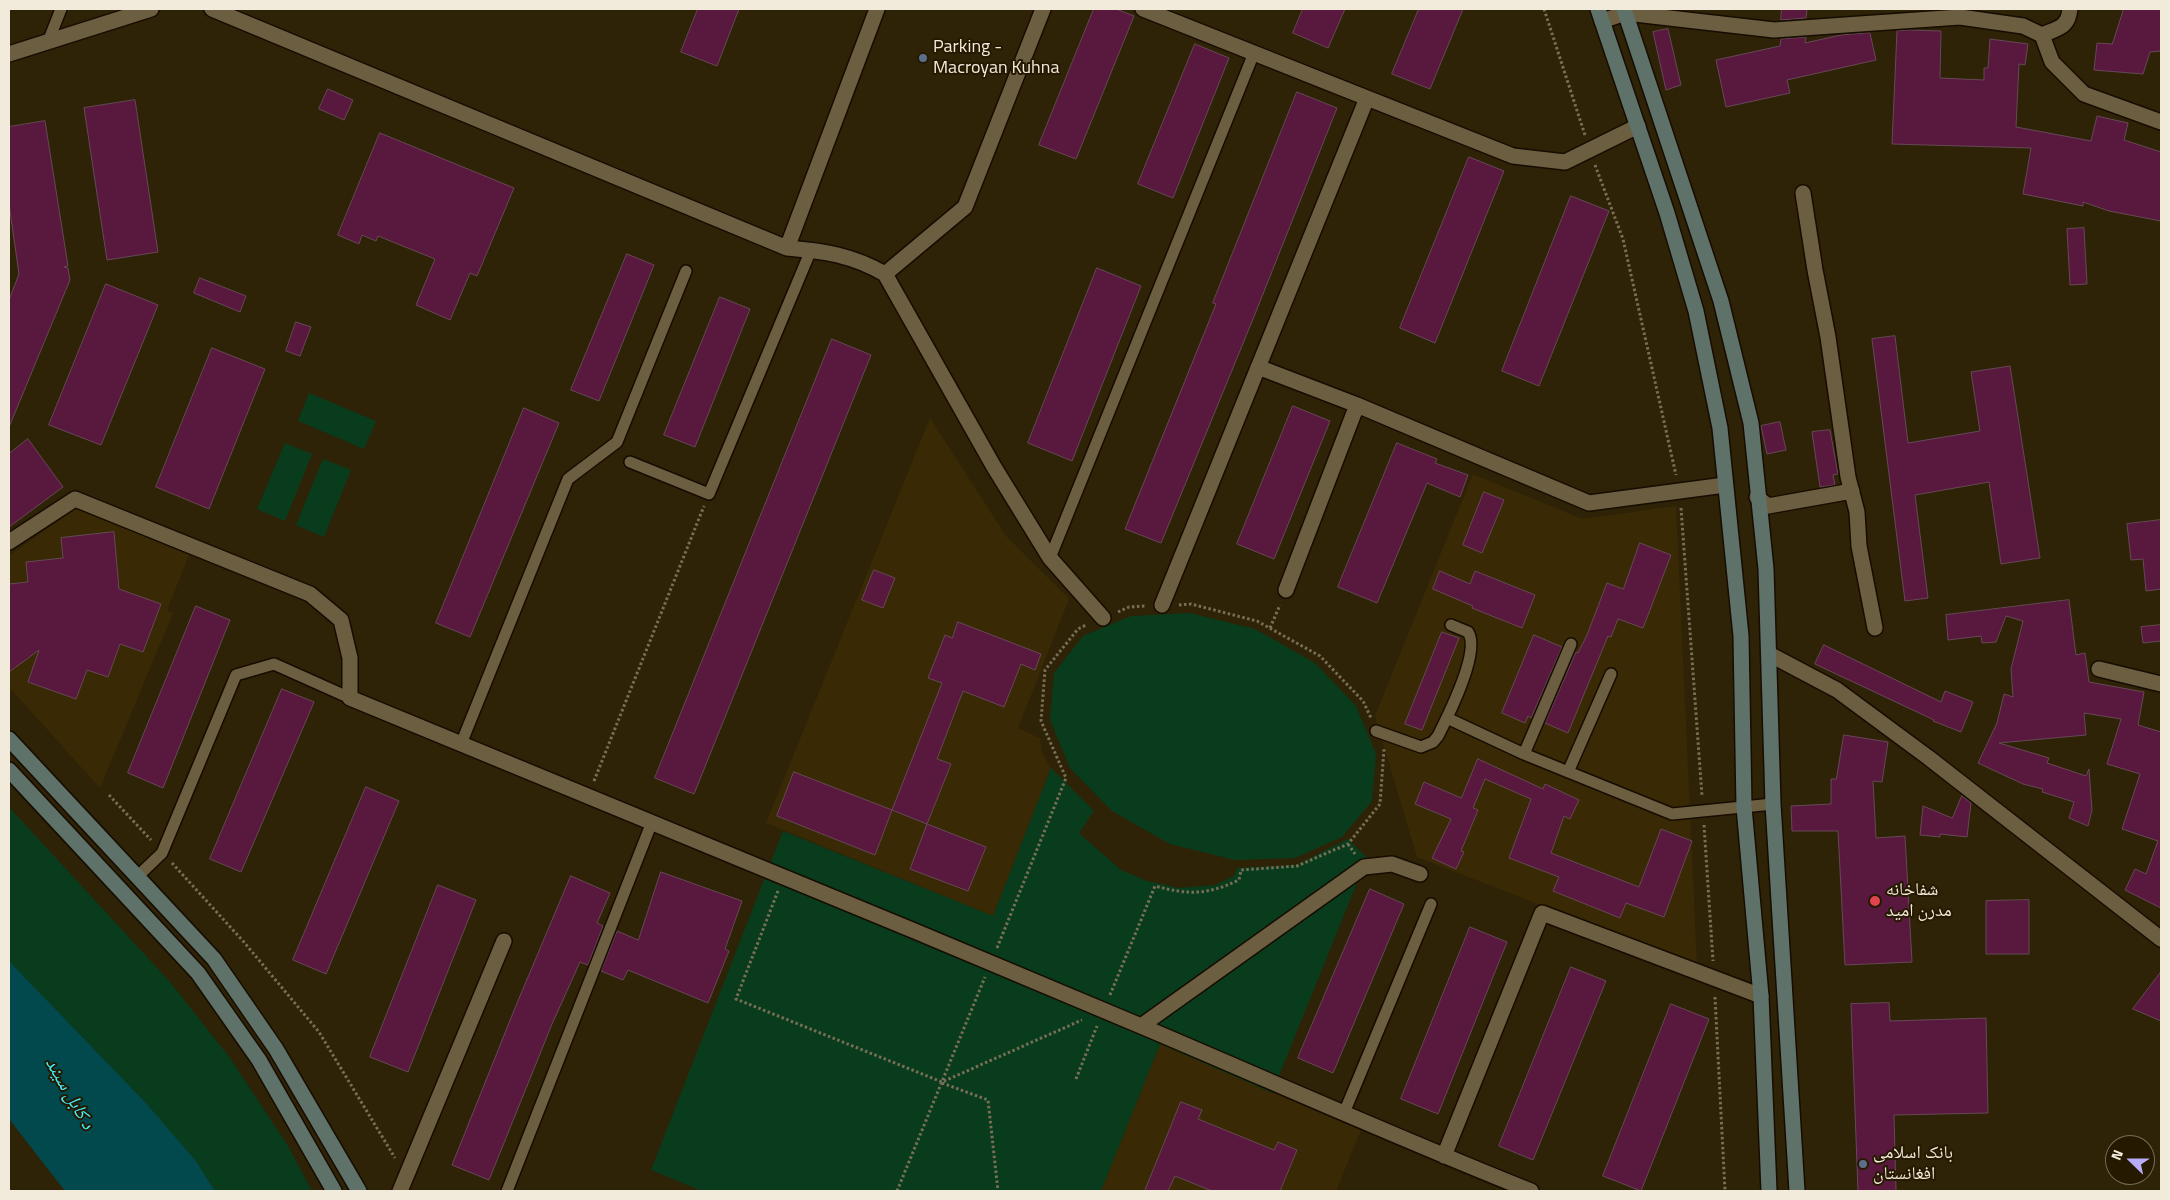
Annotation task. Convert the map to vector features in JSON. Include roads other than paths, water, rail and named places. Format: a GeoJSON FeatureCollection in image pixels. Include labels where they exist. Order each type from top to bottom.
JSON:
{"type":"FeatureCollection","features":[{"type":"Feature","properties":{"kind":"main road"},"geometry":{"type":"LineString","coordinates":[[1625,11],[1721,301],[1750,423],[1766,569],[1773,804],[1797,1191]]}},
{"type":"Feature","properties":{"kind":"main road"},"geometry":{"type":"LineString","coordinates":[[1600,15],[1638,126],[1696,311],[1720,428],[1741,636],[1744,807],[1761,996],[1769,1191]]}},
{"type":"Feature","properties":{"kind":"main road"},"geometry":{"type":"LineString","coordinates":[[9,739],[214,959],[276,1048],[358,1191]]}},
{"type":"Feature","properties":{"kind":"main road"},"geometry":{"type":"LineString","coordinates":[[9,770],[198,973],[259,1060],[334,1191]]}},
{"type":"Feature","properties":{"kind":"street"},"geometry":{"type":"LineString","coordinates":[[9,54],[151,9]]}},
{"type":"Feature","properties":{"kind":"street"},"geometry":{"type":"LineString","coordinates":[[212,9],[787,248],[831,252],[864,262],[885,274],[994,467],[1050,558],[1103,618]]}},
{"type":"Feature","properties":{"kind":"street"},"geometry":{"type":"LineString","coordinates":[[787,248],[877,9]]}},
{"type":"Feature","properties":{"kind":"street"},"geometry":{"type":"LineString","coordinates":[[885,274],[965,207],[1043,9]]}},
{"type":"Feature","properties":{"kind":"street"},"geometry":{"type":"LineString","coordinates":[[1143,9],[1513,156],[1565,162],[1638,126]]}},
{"type":"Feature","properties":{"kind":"street"},"geometry":{"type":"LineString","coordinates":[[1600,15],[1625,11],[1774,30],[1960,18],[2023,26],[2042,34],[2064,25],[2068,21],[2070,9]]}},
{"type":"Feature","properties":{"kind":"street"},"geometry":{"type":"LineString","coordinates":[[2042,34],[2052,62],[2084,94],[2161,122]]}},
{"type":"Feature","properties":{"kind":"street"},"geometry":{"type":"LineString","coordinates":[[1162,605],[1367,98]]}},
{"type":"Feature","properties":{"kind":"street"},"geometry":{"type":"LineString","coordinates":[[1803,193],[1852,491],[1858,512],[1859,546],[1875,628]]}},
{"type":"Feature","properties":{"kind":"street"},"geometry":{"type":"LineString","coordinates":[[1258,367],[1357,405],[1589,503],[1725,485]]}},
{"type":"Feature","properties":{"kind":"street"},"geometry":{"type":"LineString","coordinates":[[1286,590],[1357,405]]}},
{"type":"Feature","properties":{"kind":"street"},"geometry":{"type":"LineString","coordinates":[[1757,497],[1768,506],[1852,491]]}},
{"type":"Feature","properties":{"kind":"street"},"geometry":{"type":"LineString","coordinates":[[9,542],[75,499],[310,594],[341,620],[350,658],[350,698],[784,876],[990,964],[1104,1010],[1344,1114],[1531,1191]]}},
{"type":"Feature","properties":{"kind":"street"},"geometry":{"type":"LineString","coordinates":[[1769,654],[1837,690],[1937,764],[2161,939]]}},
{"type":"Feature","properties":{"kind":"street"},"geometry":{"type":"LineString","coordinates":[[2099,669],[2161,684]]}},
{"type":"Feature","properties":{"kind":"street"},"geometry":{"type":"LineString","coordinates":[[1141,1026],[1364,867],[1392,864],[1420,874]]}},
{"type":"Feature","properties":{"kind":"street"},"geometry":{"type":"LineString","coordinates":[[1444,1156],[1542,913],[1761,996]]}},
{"type":"Feature","properties":{"kind":"street"},"geometry":{"type":"LineString","coordinates":[[400,1191],[504,941]]}},
{"type":"Feature","properties":{"kind":"lane"},"geometry":{"type":"LineString","coordinates":[[48,42],[61,9]]}},
{"type":"Feature","properties":{"kind":"lane"},"geometry":{"type":"LineString","coordinates":[[1050,558],[1254,53]]}},
{"type":"Feature","properties":{"kind":"lane"},"geometry":{"type":"LineString","coordinates":[[630,462],[709,494],[811,250]]}},
{"type":"Feature","properties":{"kind":"lane"},"geometry":{"type":"LineString","coordinates":[[461,744],[568,479],[617,442],[686,271]]}},
{"type":"Feature","properties":{"kind":"lane"},"geometry":{"type":"LineString","coordinates":[[1376,731],[1421,747],[1432,742],[1447,718],[1463,678],[1472,640],[1468,632],[1451,625]]}},
{"type":"Feature","properties":{"kind":"lane"},"geometry":{"type":"LineString","coordinates":[[1524,754],[1571,644]]}},
{"type":"Feature","properties":{"kind":"lane"},"geometry":{"type":"LineString","coordinates":[[136,877],[162,853],[236,675],[274,664],[350,698]]}},
{"type":"Feature","properties":{"kind":"lane"},"geometry":{"type":"LineString","coordinates":[[1568,772],[1611,674]]}},
{"type":"Feature","properties":{"kind":"lane"},"geometry":{"type":"LineString","coordinates":[[1447,718],[1524,754],[1672,814],[1773,804]]}},
{"type":"Feature","properties":{"kind":"lane"},"geometry":{"type":"LineString","coordinates":[[507,1191],[652,822]]}},
{"type":"Feature","properties":{"kind":"lane"},"geometry":{"type":"LineString","coordinates":[[1344,1114],[1432,904]]}},
{"type":"Feature","properties":{"kind":"water","name":"د کابل سيند"},"geometry":{"type":"Polygon","coordinates":[[[9,961],[146,1103],[196,1161],[215,1191],[65,1191],[9,1119],[9,961]]]}},
{"type":"Feature","properties":{"kind":"place","name":"Parking - Macroyan Kuhna"},"geometry":{"type":"Point","coordinates":[923,58]}},
{"type":"Feature","properties":{"kind":"place","name":"شفاخانه مدرن امید"},"geometry":{"type":"Point","coordinates":[1875,901]}},
{"type":"Feature","properties":{"kind":"place","name":"بانک اسلامی افغانستان"},"geometry":{"type":"Point","coordinates":[1863,1164]}}]}
